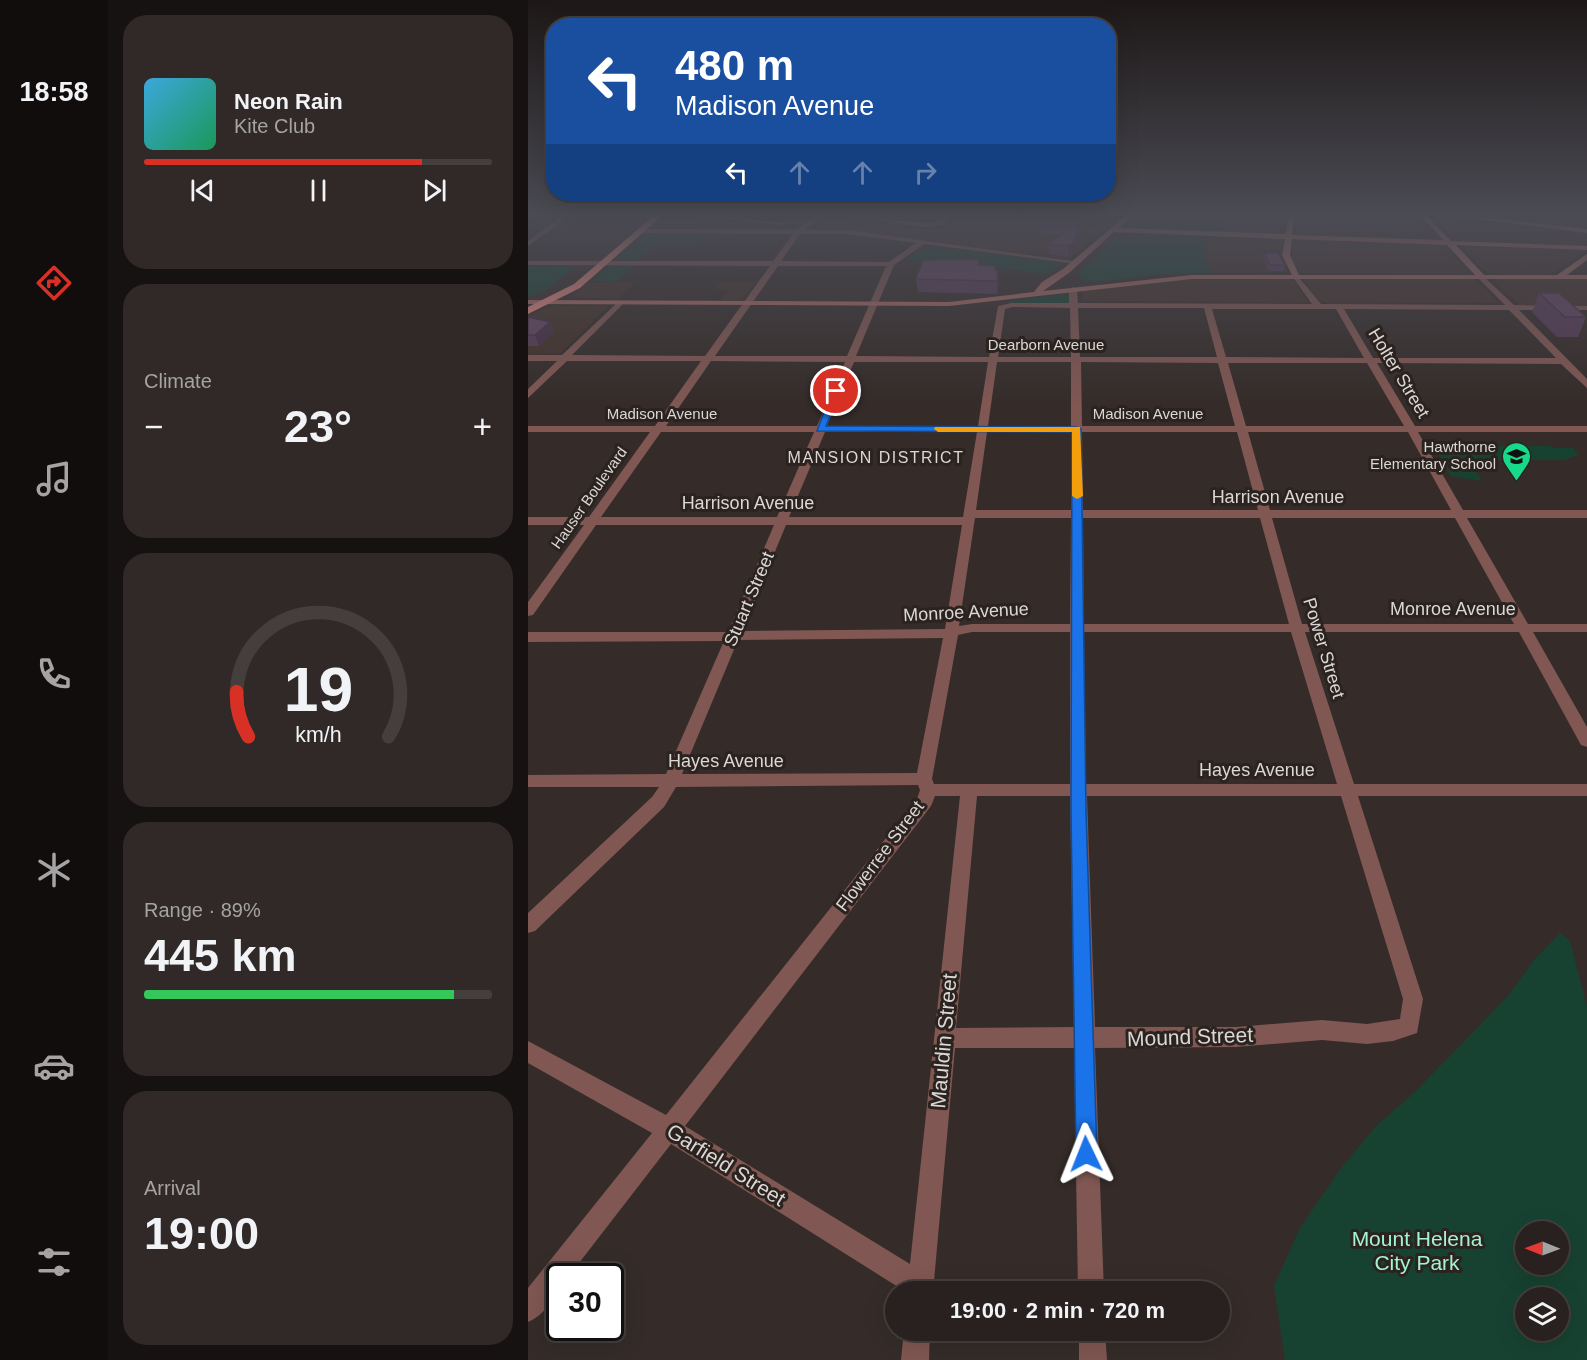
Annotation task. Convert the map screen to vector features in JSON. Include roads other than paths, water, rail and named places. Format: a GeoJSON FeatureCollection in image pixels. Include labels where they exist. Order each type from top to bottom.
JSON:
{"type":"FeatureCollection","features":[{"type":"Feature","properties":{"kind":"highway"},"geometry":{"type":"LineString","coordinates":[[530,305],[561,288],[574,277]]}},
{"type":"Feature","properties":{"kind":"highway"},"geometry":{"type":"LineString","coordinates":[[530,305],[548,303],[587,277]]}},
{"type":"Feature","properties":{"kind":"street","name":"Hauser Boulevard"},"geometry":{"type":"LineString","coordinates":[[528,612],[764,277]]}},
{"type":"Feature","properties":{"kind":"street","name":"Stuart Street"},"geometry":{"type":"LineString","coordinates":[[528,925],[658,802],[671,781],[886,277]]}},
{"type":"Feature","properties":{"kind":"street"},"geometry":{"type":"LineString","coordinates":[[1036,295],[1045,284],[1056,277]]}},
{"type":"Feature","properties":{"kind":"street"},"geometry":{"type":"LineString","coordinates":[[1066,277],[1074,297],[1076,360],[1078,789],[1091,1281]]}},
{"type":"Feature","properties":{"kind":"street"},"geometry":{"type":"LineString","coordinates":[[1074,297],[1189,277]]}},
{"type":"Feature","properties":{"kind":"street"},"geometry":{"type":"LineString","coordinates":[[1297,277],[1318,306]]}},
{"type":"Feature","properties":{"kind":"street"},"geometry":{"type":"LineString","coordinates":[[1481,277],[1587,385]]}},
{"type":"Feature","properties":{"kind":"street"},"geometry":{"type":"LineString","coordinates":[[548,303],[962,303],[1036,295],[1207,305],[1587,308]]}},
{"type":"Feature","properties":{"kind":"street","name":"Flowerree Street"},"geometry":{"type":"LineString","coordinates":[[528,1309],[925,801],[1000,309],[1074,297]]}},
{"type":"Feature","properties":{"kind":"street"},"geometry":{"type":"LineString","coordinates":[[528,395],[619,303]]}},
{"type":"Feature","properties":{"kind":"street","name":"Power Street"},"geometry":{"type":"LineString","coordinates":[[1207,305],[1297,628],[1413,999]]}},
{"type":"Feature","properties":{"kind":"street","name":"Holter Street"},"geometry":{"type":"LineString","coordinates":[[1338,306],[1412,430],[1587,741]]}},
{"type":"Feature","properties":{"kind":"street","name":"Dearborn Avenue"},"geometry":{"type":"LineString","coordinates":[[528,358],[1564,362]]}},
{"type":"Feature","properties":{"kind":"street","name":"Madison Avenue"},"geometry":{"type":"LineString","coordinates":[[528,429],[1587,429]]}},
{"type":"Feature","properties":{"kind":"street","name":"Harrison Avenue"},"geometry":{"type":"LineString","coordinates":[[528,521],[782,520],[1078,514],[1267,516],[1587,514]]}},
{"type":"Feature","properties":{"kind":"street","name":"Monroe Avenue"},"geometry":{"type":"LineString","coordinates":[[528,637],[951,633],[972,628],[1587,628]]}},
{"type":"Feature","properties":{"kind":"street","name":"Hayes Avenue"},"geometry":{"type":"LineString","coordinates":[[528,781],[926,784],[969,790],[1587,790]]}},
{"type":"Feature","properties":{"kind":"street","name":"Mauldin Street"},"geometry":{"type":"LineString","coordinates":[[922,1281],[969,790]]}},
{"type":"Feature","properties":{"kind":"street","name":"Mound Street"},"geometry":{"type":"LineString","coordinates":[[944,1038],[1236,1037],[1322,1030],[1367,1034],[1393,1031],[1408,1026],[1413,999]]}},
{"type":"Feature","properties":{"kind":"street","name":"Garfield Street"},"geometry":{"type":"LineString","coordinates":[[528,1050],[668,1129],[910,1281]]}},
{"type":"Feature","properties":{"kind":"street"},"geometry":{"type":"LineString","coordinates":[[915,1360],[916,1341]]}},
{"type":"Feature","properties":{"kind":"street"},"geometry":{"type":"LineString","coordinates":[[1092,1341],[1093,1360]]}},
{"type":"Feature","properties":{"kind":"place","name":"Hawthorne Elementary School"},"geometry":{"type":"Point","coordinates":[1517,482]}},
{"type":"Feature","properties":{"kind":"district","name":"MANSION DISTRICT"},"geometry":{"type":"Point","coordinates":[876,457]}},
{"type":"Feature","properties":{"kind":"park label","name":"Mount Helena City Park"},"geometry":{"type":"Point","coordinates":[1417,1251]}}]}
